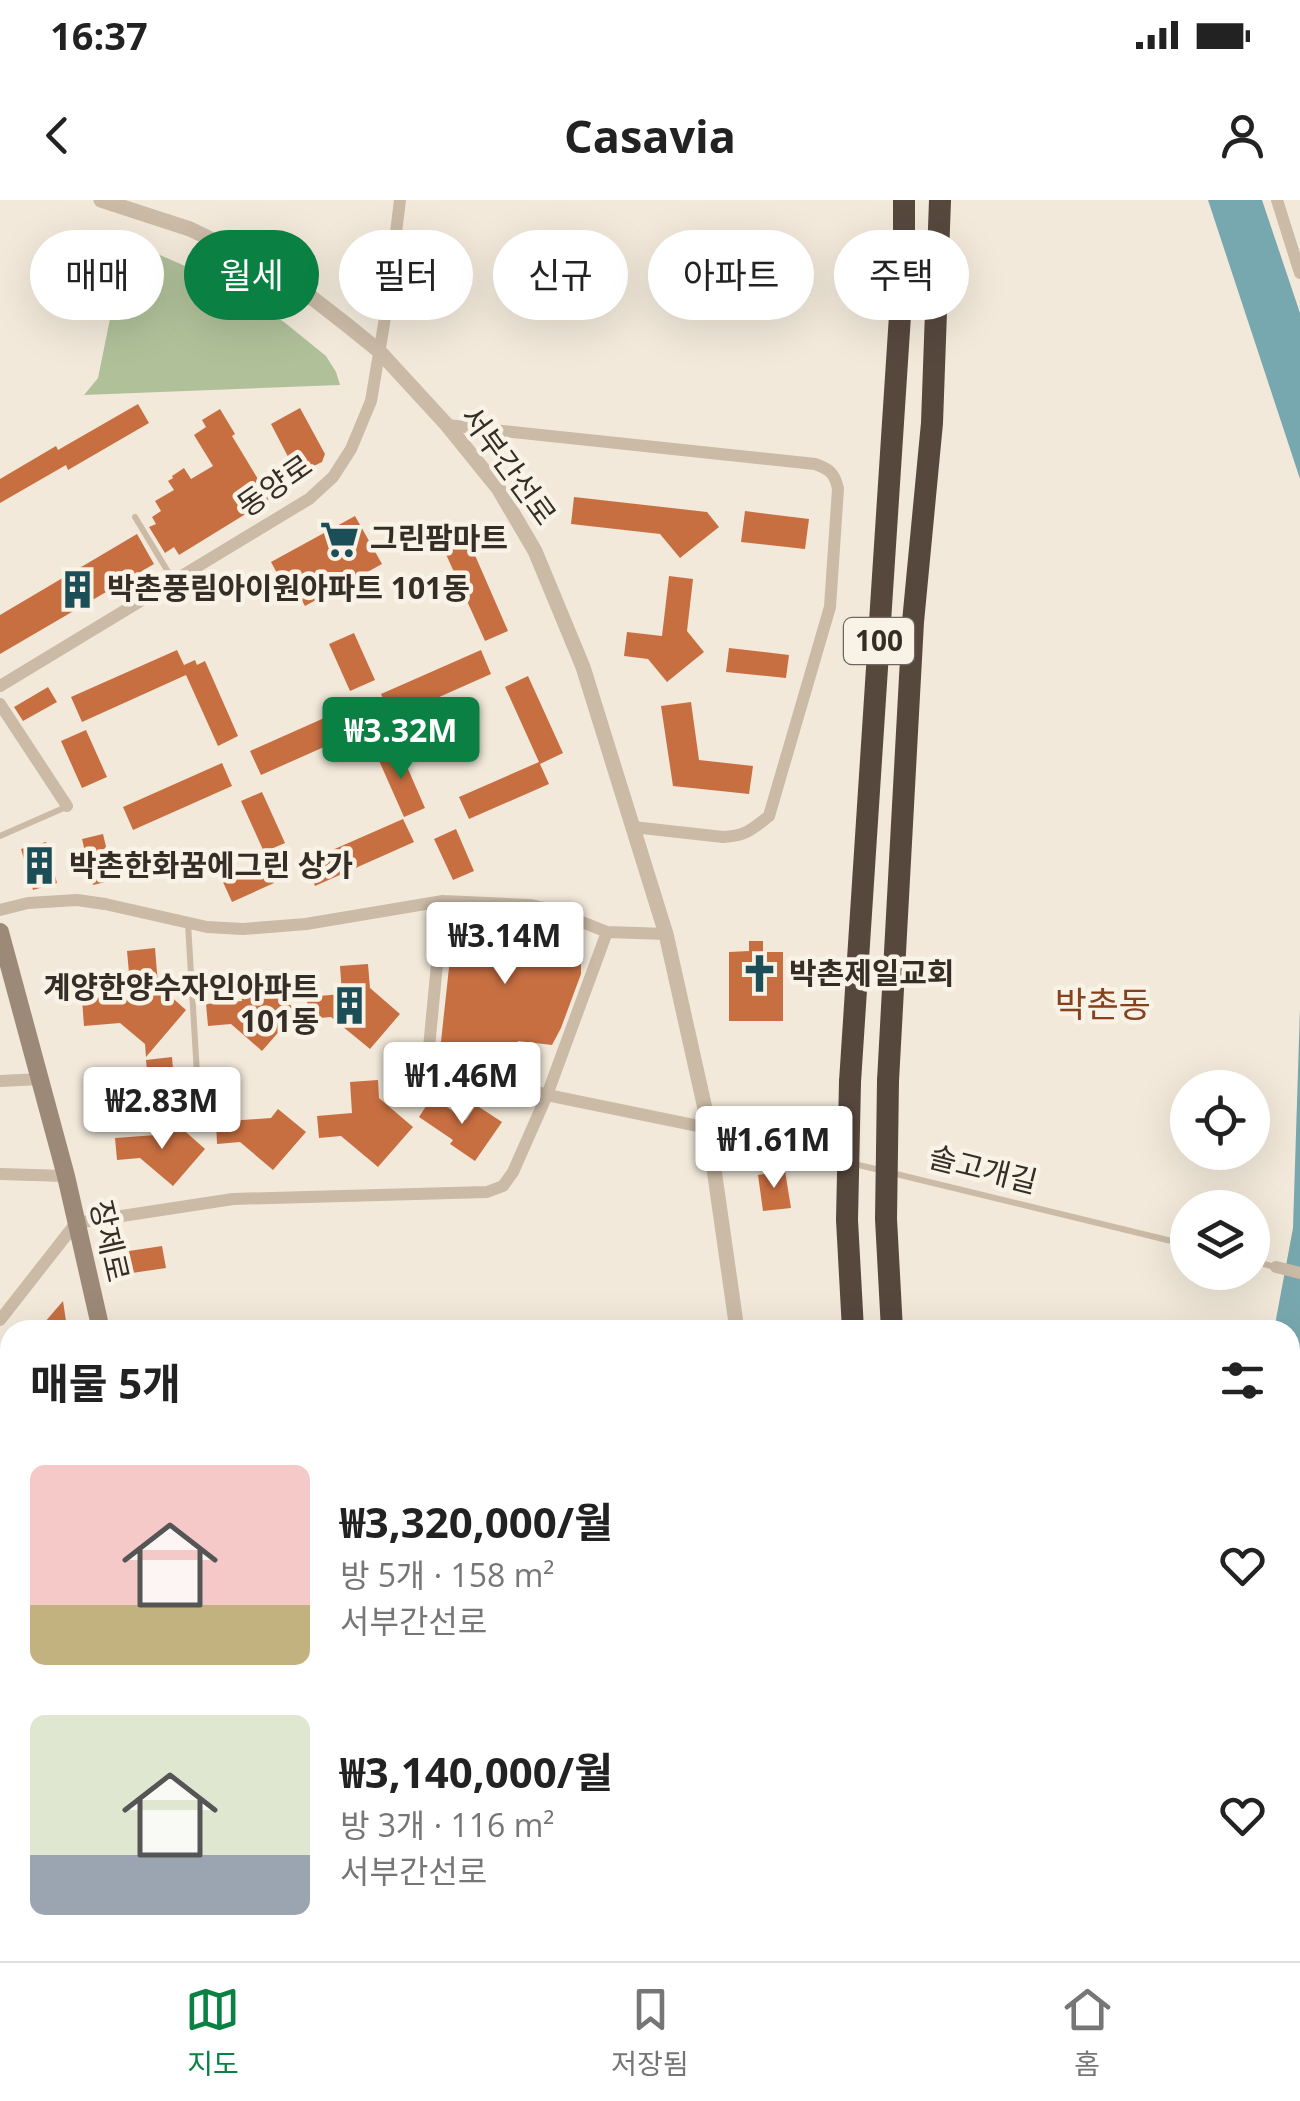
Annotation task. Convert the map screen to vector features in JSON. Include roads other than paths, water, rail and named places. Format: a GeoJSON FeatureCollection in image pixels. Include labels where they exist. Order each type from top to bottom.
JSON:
{"type":"FeatureCollection","features":[{"type":"Feature","properties":{"kind":"highway","name":"100"},"geometry":{"type":"LineString","coordinates":[[852,1320],[847,1220],[850,1082],[904,254],[904,200]]}},
{"type":"Feature","properties":{"kind":"highway","name":"100"},"geometry":{"type":"LineString","coordinates":[[891,1320],[886,1219],[888,1081],[914,622],[932,423],[940,200]]}},
{"type":"Feature","properties":{"kind":"main road","name":"장제로"},"geometry":{"type":"LineString","coordinates":[[0,932],[66,1176],[99,1320]]}},
{"type":"Feature","properties":{"kind":"street","name":"서부간선로"},"geometry":{"type":"LineString","coordinates":[[101,200],[190,230],[260,263],[311,297],[379,352],[446,425],[498,488],[535,551],[584,667],[666,934],[708,1128],[736,1320]]}},
{"type":"Feature","properties":{"kind":"street","name":"동양로"},"geometry":{"type":"LineString","coordinates":[[0,686],[309,499],[333,477],[351,449],[371,400],[400,200]]}},
{"type":"Feature","properties":{"kind":"street"},"geometry":{"type":"LineString","coordinates":[[1277,200],[1300,273]]}},
{"type":"Feature","properties":{"kind":"street"},"geometry":{"type":"LineString","coordinates":[[446,425],[815,464],[828,468],[835,476],[838,490],[830,606],[768,816],[747,834],[737,837],[633,828]]}},
{"type":"Feature","properties":{"kind":"street"},"geometry":{"type":"LineString","coordinates":[[0,704],[67,806]]}},
{"type":"Feature","properties":{"kind":"street"},"geometry":{"type":"LineString","coordinates":[[0,910],[28,903],[76,900],[243,930],[306,924],[444,901],[531,905],[608,932],[666,934]]}},
{"type":"Feature","properties":{"kind":"street"},"geometry":{"type":"LineString","coordinates":[[444,901],[428,1058],[547,1095],[708,1128]]}},
{"type":"Feature","properties":{"kind":"street"},"geometry":{"type":"LineString","coordinates":[[0,1320],[76,1222],[233,1199],[487,1192],[502,1186],[513,1172],[547,1095],[608,932]]}},
{"type":"Feature","properties":{"kind":"street"},"geometry":{"type":"LineString","coordinates":[[0,1080],[41,1078]]}},
{"type":"Feature","properties":{"kind":"street"},"geometry":{"type":"LineString","coordinates":[[0,1174],[66,1176]]}},
{"type":"Feature","properties":{"kind":"street"},"geometry":{"type":"LineString","coordinates":[[1276,1267],[1300,1272]]}},
{"type":"Feature","properties":{"kind":"lane"},"geometry":{"type":"LineString","coordinates":[[135,518],[174,581]]}},
{"type":"Feature","properties":{"kind":"lane"},"geometry":{"type":"LineString","coordinates":[[0,836],[67,806]]}},
{"type":"Feature","properties":{"kind":"lane"},"geometry":{"type":"LineString","coordinates":[[188,923],[197,1074],[227,1072]]}},
{"type":"Feature","properties":{"kind":"lane","name":"솔고개길"},"geometry":{"type":"LineString","coordinates":[[708,1128],[1170,1241]]}},
{"type":"Feature","properties":{"kind":"lane"},"geometry":{"type":"LineString","coordinates":[[1270,1266],[1276,1267]]}},
{"type":"Feature","properties":{"kind":"water"},"geometry":{"type":"Polygon","coordinates":[[[1208,200],[1262,200],[1300,313],[1300,479],[1208,200]]]}},
{"type":"Feature","properties":{"kind":"water"},"geometry":{"type":"Polygon","coordinates":[[[1300,1008],[1300,1320],[1276,1320],[1293,1228],[1300,1008]]]}},
{"type":"Feature","properties":{"kind":"place","name":"그린팜마트"},"geometry":{"type":"Point","coordinates":[340,539]}},
{"type":"Feature","properties":{"kind":"place","name":"박촌풍림아이원아파트 101동"},"geometry":{"type":"Point","coordinates":[77,589]}},
{"type":"Feature","properties":{"kind":"place","name":"박촌한화꿈에그린 상가"},"geometry":{"type":"Point","coordinates":[39,866]}},
{"type":"Feature","properties":{"kind":"place","name":"박촌제일교회"},"geometry":{"type":"Point","coordinates":[759,974]}},
{"type":"Feature","properties":{"kind":"place","name":"계양한양수자인아파트 101동"},"geometry":{"type":"Point","coordinates":[349,1005]}},
{"type":"Feature","properties":{"kind":"district","name":"박촌동"},"geometry":{"type":"Point","coordinates":[1103,1005]}}]}
